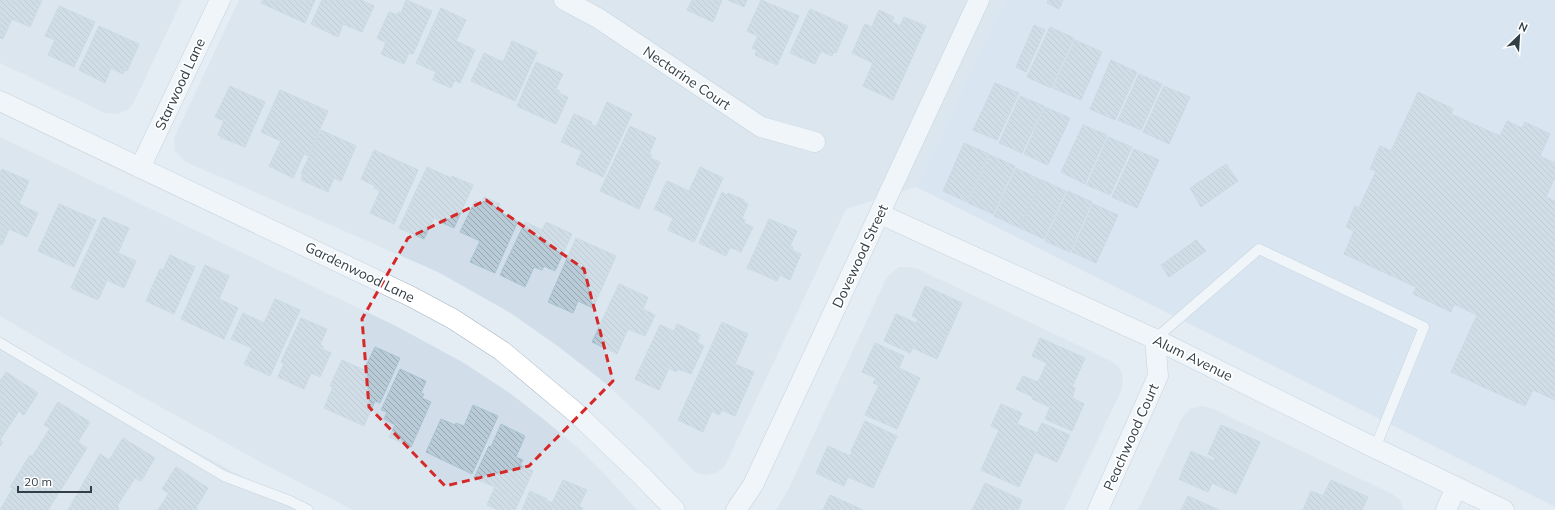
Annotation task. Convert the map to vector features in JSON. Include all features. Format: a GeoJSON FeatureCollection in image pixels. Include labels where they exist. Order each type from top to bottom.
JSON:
{"type":"FeatureCollection","features":[{"type":"Feature","properties":{"kind":"street","name":"Starwood Lane"},"geometry":{"type":"LineString","coordinates":[[140,168],[220,0]]}},
{"type":"Feature","properties":{"kind":"street","name":"Nectarine Court"},"geometry":{"type":"LineString","coordinates":[[564,0],[598,18],[761,127],[815,142]]}},
{"type":"Feature","properties":{"kind":"street","name":"Dovewood Street"},"geometry":{"type":"LineString","coordinates":[[736,510],[753,485],[979,0]]}},
{"type":"Feature","properties":{"kind":"street","name":"Gardenwood Lane"},"geometry":{"type":"LineString","coordinates":[[0,101],[410,296],[453,319],[502,351],[575,412],[675,510]]}},
{"type":"Feature","properties":{"kind":"street","name":"Alum Avenue"},"geometry":{"type":"LineString","coordinates":[[880,214],[1155,339],[1504,510]]}},
{"type":"Feature","properties":{"kind":"street","name":"Peachwood Court"},"geometry":{"type":"LineString","coordinates":[[1098,510],[1158,376],[1155,339]]}},
{"type":"Feature","properties":{"kind":"street"},"geometry":{"type":"LineString","coordinates":[[1446,510],[1456,487]]}},
{"type":"Feature","properties":{"kind":"lane"},"geometry":{"type":"LineString","coordinates":[[1155,339],[1259,249],[1424,327],[1375,448]]}},
{"type":"Feature","properties":{"kind":"lane"},"geometry":{"type":"LineString","coordinates":[[0,343],[224,476],[290,501],[308,510]]}},
{"type":"Feature","properties":{"kind":"highlighted area"},"geometry":{"type":"Polygon","coordinates":[[[486,200],[584,269],[613,381],[529,466],[445,486],[369,407],[362,319],[408,238],[486,200]]]}},
{"type":"Feature","properties":{"kind":"shaded area"},"geometry":{"type":"Polygon","coordinates":[[[0,0],[182,0],[134,102],[129,109],[118,114],[105,113],[0,63],[0,0]]]}},
{"type":"Feature","properties":{"kind":"shaded area"},"geometry":{"type":"Polygon","coordinates":[[[239,0],[1004,0],[916,187],[846,209],[724,467],[716,473],[705,475],[695,472],[649,424],[605,383],[559,347],[512,314],[438,272],[186,162],[175,151],[174,138],[239,0]]]}},
{"type":"Feature","properties":{"kind":"shaded area"},"geometry":{"type":"Polygon","coordinates":[[[1004,0],[1555,0],[1555,507],[916,187],[1004,0]]]}},
{"type":"Feature","properties":{"kind":"shaded area"},"geometry":{"type":"Polygon","coordinates":[[[0,137],[396,326],[464,363],[511,394],[576,446],[637,510],[353,510],[264,464],[68,356],[0,316],[0,137]]]}},
{"type":"Feature","properties":{"kind":"shaded area"},"geometry":{"type":"Polygon","coordinates":[[[899,267],[916,268],[1111,361],[1119,367],[1123,376],[1122,389],[1064,510],[776,510],[789,488],[887,277],[899,267]]]}},
{"type":"Feature","properties":{"kind":"shaded area"},"geometry":{"type":"Polygon","coordinates":[[[0,341],[150,427],[305,510],[0,510],[0,341]]]}},
{"type":"Feature","properties":{"kind":"shaded area"},"geometry":{"type":"Polygon","coordinates":[[[1201,406],[1211,408],[1392,494],[1400,500],[1404,510],[1138,510],[1182,418],[1190,409],[1201,406]]]}},
{"type":"Feature","properties":{"kind":"building"},"geometry":{"type":"Polygon","coordinates":[[[0,0],[42,0],[30,27],[12,19],[3,39],[0,38],[0,0]]]}},
{"type":"Feature","properties":{"kind":"building"},"geometry":{"type":"Polygon","coordinates":[[[263,0],[315,0],[305,23],[261,3],[263,0]]]}},
{"type":"Feature","properties":{"kind":"building"},"geometry":{"type":"Polygon","coordinates":[[[322,0],[361,0],[374,6],[362,32],[343,24],[338,37],[311,24],[322,0]]]}},
{"type":"Feature","properties":{"kind":"building"},"geometry":{"type":"Polygon","coordinates":[[[406,0],[432,11],[413,54],[409,53],[404,64],[381,54],[386,43],[377,38],[389,12],[397,15],[398,12],[401,13],[406,0]]]}},
{"type":"Feature","properties":{"kind":"building"},"geometry":{"type":"Polygon","coordinates":[[[692,0],[722,0],[713,22],[687,10],[692,0]]]}},
{"type":"Feature","properties":{"kind":"building"},"geometry":{"type":"Polygon","coordinates":[[[728,0],[747,0],[744,7],[728,0]]]}},
{"type":"Feature","properties":{"kind":"building"},"geometry":{"type":"Polygon","coordinates":[[[761,0],[799,16],[777,65],[755,55],[757,50],[752,48],[758,36],[747,31],[761,0]]]}},
{"type":"Feature","properties":{"kind":"building"},"geometry":{"type":"Polygon","coordinates":[[[1048,0],[1063,0],[1059,9],[1047,3],[1048,0]]]}},
{"type":"Feature","properties":{"kind":"building"},"geometry":{"type":"Polygon","coordinates":[[[59,6],[95,22],[74,67],[48,55],[55,40],[45,36],[59,6]]]}},
{"type":"Feature","properties":{"kind":"building"},"geometry":{"type":"Polygon","coordinates":[[[441,8],[466,20],[456,41],[475,50],[460,83],[455,80],[451,88],[433,80],[436,72],[416,63],[441,8]]]}},
{"type":"Feature","properties":{"kind":"building"},"geometry":{"type":"Polygon","coordinates":[[[810,9],[848,26],[836,53],[834,52],[832,56],[821,51],[815,64],[790,53],[810,9]]]}},
{"type":"Feature","properties":{"kind":"building"},"geometry":{"type":"Polygon","coordinates":[[[879,10],[894,17],[892,22],[900,26],[904,17],[926,26],[893,100],[863,86],[873,63],[852,53],[865,24],[872,27],[879,10]]]}},
{"type":"Feature","properties":{"kind":"building"},"geometry":{"type":"Polygon","coordinates":[[[1034,25],[1045,30],[1026,72],[1016,67],[1034,25]]]}},
{"type":"Feature","properties":{"kind":"building"},"geometry":{"type":"Polygon","coordinates":[[[99,26],[139,44],[127,71],[125,70],[123,74],[111,68],[105,83],[79,70],[99,26]]]}},
{"type":"Feature","properties":{"kind":"building"},"geometry":{"type":"Polygon","coordinates":[[[1050,27],[1074,38],[1051,88],[1027,77],[1050,27]]]}},
{"type":"Feature","properties":{"kind":"building"},"geometry":{"type":"Polygon","coordinates":[[[1075,40],[1102,52],[1081,100],[1053,88],[1075,40]]]}},
{"type":"Feature","properties":{"kind":"building"},"geometry":{"type":"Polygon","coordinates":[[[512,41],[537,52],[515,101],[471,81],[484,53],[503,62],[512,41]]]}},
{"type":"Feature","properties":{"kind":"building"},"geometry":{"type":"Polygon","coordinates":[[[1111,60],[1137,72],[1115,120],[1090,109],[1111,60]]]}},
{"type":"Feature","properties":{"kind":"building"},"geometry":{"type":"Polygon","coordinates":[[[536,62],[563,74],[556,89],[560,91],[558,93],[568,97],[556,124],[517,106],[536,62]]]}},
{"type":"Feature","properties":{"kind":"building"},"geometry":{"type":"Polygon","coordinates":[[[1139,74],[1162,84],[1141,130],[1118,120],[1139,74]]]}},
{"type":"Feature","properties":{"kind":"building"},"geometry":{"type":"Polygon","coordinates":[[[995,83],[1019,93],[997,140],[973,130],[995,83]]]}},
{"type":"Feature","properties":{"kind":"building"},"geometry":{"type":"Polygon","coordinates":[[[230,86],[265,102],[245,147],[218,135],[224,121],[215,117],[230,86]]]}},
{"type":"Feature","properties":{"kind":"building"},"geometry":{"type":"Polygon","coordinates":[[[1164,86],[1190,97],[1169,144],[1143,132],[1164,86]]]}},
{"type":"Feature","properties":{"kind":"building"},"geometry":{"type":"Polygon","coordinates":[[[280,90],[328,111],[308,156],[304,154],[293,178],[269,166],[281,141],[261,132],[280,90]]]}},
{"type":"Feature","properties":{"kind":"building"},"geometry":{"type":"Polygon","coordinates":[[[1418,92],[1453,109],[1451,114],[1500,136],[1507,121],[1522,128],[1525,122],[1550,134],[1540,156],[1555,163],[1555,177],[1546,197],[1555,201],[1555,400],[1533,390],[1525,406],[1451,372],[1477,315],[1454,304],[1451,312],[1413,294],[1416,287],[1344,254],[1354,231],[1346,227],[1355,206],[1359,208],[1376,171],[1370,169],[1380,146],[1391,151],[1418,92]]]}},
{"type":"Feature","properties":{"kind":"building"},"geometry":{"type":"Polygon","coordinates":[[[1020,96],[1044,106],[1022,153],[999,143],[1020,96]]]}},
{"type":"Feature","properties":{"kind":"building"},"geometry":{"type":"Polygon","coordinates":[[[607,102],[632,114],[603,177],[576,164],[582,151],[561,142],[574,114],[592,122],[591,124],[596,127],[607,102]]]}},
{"type":"Feature","properties":{"kind":"building"},"geometry":{"type":"Polygon","coordinates":[[[1045,107],[1070,118],[1048,165],[1024,154],[1045,107]]]}},
{"type":"Feature","properties":{"kind":"building"},"geometry":{"type":"Polygon","coordinates":[[[1083,125],[1107,135],[1085,184],[1061,172],[1083,125]]]}},
{"type":"Feature","properties":{"kind":"building"},"geometry":{"type":"Polygon","coordinates":[[[630,126],[656,138],[649,154],[652,155],[650,158],[660,162],[639,209],[600,191],[630,126]]]}},
{"type":"Feature","properties":{"kind":"building"},"geometry":{"type":"Polygon","coordinates":[[[321,130],[356,146],[341,181],[334,178],[328,192],[301,180],[303,175],[301,174],[321,130]]]}},
{"type":"Feature","properties":{"kind":"building"},"geometry":{"type":"Polygon","coordinates":[[[1108,137],[1132,147],[1110,195],[1087,185],[1108,137]]]}},
{"type":"Feature","properties":{"kind":"building"},"geometry":{"type":"Polygon","coordinates":[[[964,143],[989,154],[967,202],[943,191],[964,143]]]}},
{"type":"Feature","properties":{"kind":"building"},"geometry":{"type":"Polygon","coordinates":[[[1134,149],[1159,160],[1137,208],[1112,197],[1134,149]]]}},
{"type":"Feature","properties":{"kind":"building"},"geometry":{"type":"Polygon","coordinates":[[[374,150],[418,170],[394,224],[370,213],[380,191],[374,188],[375,186],[361,179],[374,150]]]}},
{"type":"Feature","properties":{"kind":"building"},"geometry":{"type":"Polygon","coordinates":[[[990,155],[1015,166],[993,214],[968,203],[990,155]]]}},
{"type":"Feature","properties":{"kind":"building"},"geometry":{"type":"Polygon","coordinates":[[[1226,164],[1238,181],[1201,207],[1190,188],[1226,164]]]}},
{"type":"Feature","properties":{"kind":"building"},"geometry":{"type":"Polygon","coordinates":[[[427,167],[451,178],[452,176],[473,185],[454,228],[434,218],[424,239],[399,228],[427,167]]]}},
{"type":"Feature","properties":{"kind":"building"},"geometry":{"type":"Polygon","coordinates":[[[700,167],[723,178],[694,242],[668,230],[673,218],[654,209],[667,181],[689,191],[700,167]]]}},
{"type":"Feature","properties":{"kind":"building"},"geometry":{"type":"Polygon","coordinates":[[[1016,168],[1041,180],[1020,228],[994,216],[1016,168]]]}},
{"type":"Feature","properties":{"kind":"building"},"geometry":{"type":"Polygon","coordinates":[[[2,169],[29,181],[19,204],[38,213],[27,237],[9,229],[2,245],[0,244],[0,173],[2,169]]]}},
{"type":"Feature","properties":{"kind":"building"},"geometry":{"type":"Polygon","coordinates":[[[1042,180],[1066,191],[1044,239],[1020,228],[1042,180]]]}},
{"type":"Feature","properties":{"kind":"building"},"geometry":{"type":"Polygon","coordinates":[[[1068,191],[1092,202],[1070,252],[1045,241],[1068,191]]]}},
{"type":"Feature","properties":{"kind":"building"},"geometry":{"type":"Polygon","coordinates":[[[722,192],[744,200],[744,202],[748,204],[742,218],[745,220],[744,223],[753,227],[741,252],[730,247],[726,256],[699,243],[722,192]]]}},
{"type":"Feature","properties":{"kind":"building"},"geometry":{"type":"Polygon","coordinates":[[[484,197],[500,204],[497,211],[518,221],[495,273],[470,262],[480,241],[460,232],[475,201],[481,204],[484,197]]]}},
{"type":"Feature","properties":{"kind":"building"},"geometry":{"type":"Polygon","coordinates":[[[59,204],[96,220],[74,267],[38,251],[59,204]]]}},
{"type":"Feature","properties":{"kind":"building"},"geometry":{"type":"Polygon","coordinates":[[[1093,204],[1118,215],[1096,263],[1072,252],[1093,204]]]}},
{"type":"Feature","properties":{"kind":"building"},"geometry":{"type":"Polygon","coordinates":[[[103,217],[129,228],[118,253],[136,261],[124,288],[107,280],[98,300],[71,288],[103,217]]]}},
{"type":"Feature","properties":{"kind":"building"},"geometry":{"type":"Polygon","coordinates":[[[769,219],[797,231],[790,246],[793,247],[792,250],[801,254],[790,280],[780,275],[777,281],[747,268],[769,219]]]}},
{"type":"Feature","properties":{"kind":"building"},"geometry":{"type":"Polygon","coordinates":[[[525,222],[542,230],[546,222],[572,234],[555,271],[544,266],[542,270],[534,267],[525,287],[500,275],[525,222]]]}},
{"type":"Feature","properties":{"kind":"building"},"geometry":{"type":"Polygon","coordinates":[[[576,238],[616,256],[593,308],[578,301],[573,313],[548,302],[576,238]]]}},
{"type":"Feature","properties":{"kind":"building"},"geometry":{"type":"Polygon","coordinates":[[[1196,240],[1206,251],[1169,277],[1161,265],[1196,240]]]}},
{"type":"Feature","properties":{"kind":"building"},"geometry":{"type":"Polygon","coordinates":[[[170,255],[195,267],[174,314],[146,301],[160,269],[163,270],[170,255]]]}},
{"type":"Feature","properties":{"kind":"building"},"geometry":{"type":"Polygon","coordinates":[[[205,265],[229,276],[219,299],[238,308],[224,339],[181,319],[205,265]]]}},
{"type":"Feature","properties":{"kind":"building"},"geometry":{"type":"Polygon","coordinates":[[[619,284],[648,297],[643,309],[655,315],[645,336],[628,329],[617,354],[592,342],[619,284]]]}},
{"type":"Feature","properties":{"kind":"building"},"geometry":{"type":"Polygon","coordinates":[[[925,286],[962,303],[937,359],[913,348],[910,353],[884,341],[896,314],[916,323],[918,319],[912,316],[925,286]]]}},
{"type":"Feature","properties":{"kind":"building"},"geometry":{"type":"Polygon","coordinates":[[[275,299],[300,310],[270,376],[244,364],[252,348],[231,339],[243,313],[264,323],[275,299]]]}},
{"type":"Feature","properties":{"kind":"building"},"geometry":{"type":"Polygon","coordinates":[[[301,318],[327,329],[320,345],[323,346],[322,349],[331,353],[320,377],[311,373],[304,389],[278,377],[284,363],[281,362],[301,318]]]}},
{"type":"Feature","properties":{"kind":"building"},"geometry":{"type":"Polygon","coordinates":[[[722,322],[748,334],[735,364],[754,372],[735,416],[722,410],[719,415],[712,411],[703,432],[678,420],[722,322]]]}},
{"type":"Feature","properties":{"kind":"building"},"geometry":{"type":"Polygon","coordinates":[[[677,324],[700,335],[697,342],[704,346],[691,374],[678,369],[676,372],[669,368],[659,390],[635,379],[660,325],[674,331],[677,324]]]}},
{"type":"Feature","properties":{"kind":"building"},"geometry":{"type":"Polygon","coordinates":[[[1040,338],[1085,358],[1072,387],[1075,388],[1072,398],[1084,404],[1072,431],[1045,419],[1050,407],[1032,399],[1033,397],[1016,389],[1023,376],[1038,382],[1047,363],[1032,356],[1040,338]]]}},
{"type":"Feature","properties":{"kind":"building"},"geometry":{"type":"Polygon","coordinates":[[[875,343],[904,356],[899,368],[920,378],[897,429],[865,415],[879,385],[873,383],[876,378],[862,372],[875,343]]]}},
{"type":"Feature","properties":{"kind":"building"},"geometry":{"type":"Polygon","coordinates":[[[375,347],[400,358],[380,403],[375,401],[364,426],[324,408],[333,387],[330,386],[342,360],[364,370],[375,347]]]}},
{"type":"Feature","properties":{"kind":"building"},"geometry":{"type":"Polygon","coordinates":[[[400,369],[426,381],[421,393],[424,394],[422,398],[431,402],[411,447],[389,437],[395,425],[384,419],[387,412],[381,410],[400,369]]]}},
{"type":"Feature","properties":{"kind":"building"},"geometry":{"type":"Polygon","coordinates":[[[6,372],[38,393],[24,415],[19,411],[0,440],[0,381],[6,372]]]}},
{"type":"Feature","properties":{"kind":"building"},"geometry":{"type":"Polygon","coordinates":[[[58,402],[90,422],[78,442],[87,448],[48,510],[0,510],[13,488],[10,487],[30,455],[32,457],[50,428],[44,425],[58,402]]]}},
{"type":"Feature","properties":{"kind":"building"},"geometry":{"type":"Polygon","coordinates":[[[1001,404],[1022,413],[1017,424],[1037,433],[1042,423],[1070,435],[1057,462],[1035,452],[1019,487],[981,470],[999,430],[991,426],[1001,404]]]}},
{"type":"Feature","properties":{"kind":"building"},"geometry":{"type":"Polygon","coordinates":[[[473,405],[498,416],[472,474],[426,452],[441,419],[455,425],[456,423],[464,426],[473,405]]]}},
{"type":"Feature","properties":{"kind":"building"},"geometry":{"type":"Polygon","coordinates":[[[865,421],[897,436],[873,488],[848,477],[844,486],[816,473],[828,446],[850,456],[865,421]]]}},
{"type":"Feature","properties":{"kind":"building"},"geometry":{"type":"Polygon","coordinates":[[[501,424],[525,436],[516,457],[523,460],[520,465],[533,471],[515,510],[498,510],[487,505],[495,487],[474,478],[489,446],[491,447],[501,424]]]}},
{"type":"Feature","properties":{"kind":"building"},"geometry":{"type":"Polygon","coordinates":[[[1221,425],[1260,442],[1236,494],[1212,483],[1208,492],[1179,479],[1191,451],[1214,461],[1215,458],[1208,454],[1221,425]]]}},
{"type":"Feature","properties":{"kind":"building"},"geometry":{"type":"Polygon","coordinates":[[[123,438],[155,458],[141,481],[135,478],[117,506],[119,508],[118,510],[68,510],[100,454],[109,460],[123,438]]]}},
{"type":"Feature","properties":{"kind":"building"},"geometry":{"type":"Polygon","coordinates":[[[176,467],[208,488],[196,508],[198,510],[158,510],[169,493],[162,489],[176,467]]]}},
{"type":"Feature","properties":{"kind":"building"},"geometry":{"type":"Polygon","coordinates":[[[563,480],[587,490],[579,506],[583,508],[582,510],[522,510],[530,491],[552,503],[563,480]]]}},
{"type":"Feature","properties":{"kind":"building"},"geometry":{"type":"Polygon","coordinates":[[[1331,480],[1368,497],[1362,510],[1303,510],[1311,491],[1323,496],[1331,480]]]}},
{"type":"Feature","properties":{"kind":"building"},"geometry":{"type":"Polygon","coordinates":[[[985,483],[1022,500],[1018,510],[972,510],[985,483]]]}},
{"type":"Feature","properties":{"kind":"building"},"geometry":{"type":"Polygon","coordinates":[[[830,495],[863,510],[823,510],[830,495]]]}},
{"type":"Feature","properties":{"kind":"building"},"geometry":{"type":"Polygon","coordinates":[[[1188,496],[1219,510],[1181,510],[1188,496]]]}}]}
